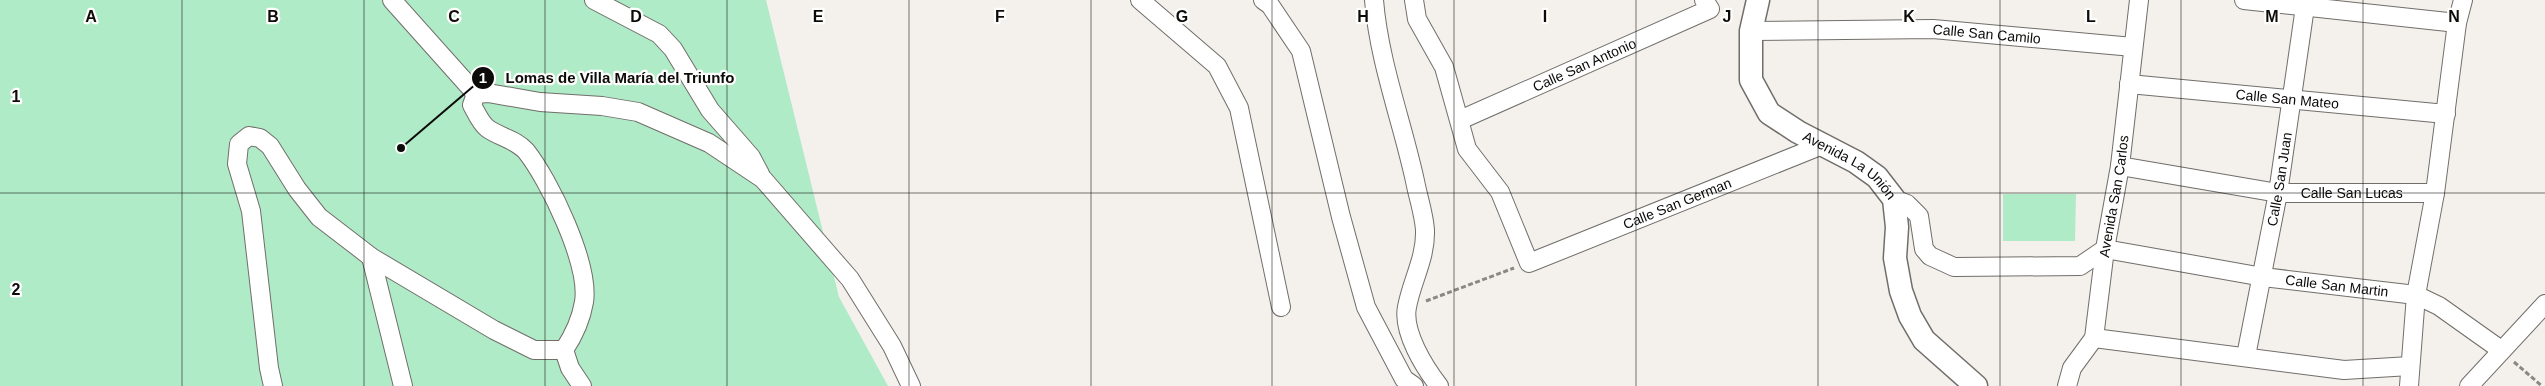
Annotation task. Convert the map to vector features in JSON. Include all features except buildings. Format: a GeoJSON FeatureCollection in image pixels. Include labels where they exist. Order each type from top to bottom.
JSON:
{"type":"FeatureCollection","features":[{"type":"Feature","properties":{"kind":"main road","name":"Avenida La Unión"},"geometry":{"type":"LineString","coordinates":[[1758,0],[1751,31],[1751,80],[1769,113],[1798,132],[1825,144],[1877,177],[1894,199],[1897,227],[1895,258],[1901,291],[1910,316],[1924,340],[1976,386]]}},
{"type":"Feature","properties":{"kind":"street"},"geometry":{"type":"LineString","coordinates":[[392,0],[476,94]]}},
{"type":"Feature","properties":{"kind":"street"},"geometry":{"type":"LineString","coordinates":[[594,0],[659,34],[673,49],[710,110],[751,157],[763,179],[850,278],[892,346],[911,386]]}},
{"type":"Feature","properties":{"kind":"street"},"geometry":{"type":"LineString","coordinates":[[1140,0],[1217,66],[1239,108],[1281,306]]}},
{"type":"Feature","properties":{"kind":"street"},"geometry":{"type":"LineString","coordinates":[[1263,0],[1270,5],[1301,51],[1341,216],[1366,307],[1404,379],[1414,386]]}},
{"type":"Feature","properties":{"kind":"street"},"geometry":{"type":"LineString","coordinates":[[1374,0],[1377,33],[1425,229],[1423,258],[1406,309],[1410,332],[1423,366],[1439,386]]}},
{"type":"Feature","properties":{"kind":"street"},"geometry":{"type":"LineString","coordinates":[[1414,0],[1418,19],[1444,67],[1467,148],[1500,192],[1529,263]]}},
{"type":"Feature","properties":{"kind":"street","name":"Avenida San Carlos"},"geometry":{"type":"LineString","coordinates":[[2067,386],[2072,368],[2094,338],[2105,249],[2120,166],[2139,0]]}},
{"type":"Feature","properties":{"kind":"street"},"geometry":{"type":"LineString","coordinates":[[2244,0],[2305,3],[2457,23]]}},
{"type":"Feature","properties":{"kind":"street"},"geometry":{"type":"LineString","coordinates":[[2409,386],[2416,295],[2435,193],[2457,23],[2463,0]]}},
{"type":"Feature","properties":{"kind":"street","name":"Calle San Juan"},"geometry":{"type":"LineString","coordinates":[[2246,356],[2278,193],[2305,3]]}},
{"type":"Feature","properties":{"kind":"street","name":"Calle San Antonio"},"geometry":{"type":"LineString","coordinates":[[1460,120],[1707,5]]}},
{"type":"Feature","properties":{"kind":"street","name":"Calle San Camilo"},"geometry":{"type":"LineString","coordinates":[[1751,31],[1933,29],[2133,47]]}},
{"type":"Feature","properties":{"kind":"street","name":"Calle San Mateo"},"geometry":{"type":"LineString","coordinates":[[2129,84],[2446,114]]}},
{"type":"Feature","properties":{"kind":"street"},"geometry":{"type":"LineString","coordinates":[[476,94],[488,93],[540,102],[602,106],[638,112],[709,143],[763,179]]}},
{"type":"Feature","properties":{"kind":"street"},"geometry":{"type":"LineString","coordinates":[[476,94],[472,105],[487,128],[516,142],[526,151],[556,200],[579,258],[584,300],[576,333],[564,350]]}},
{"type":"Feature","properties":{"kind":"street"},"geometry":{"type":"LineString","coordinates":[[274,386],[269,368],[250,211],[237,164],[239,144],[249,136],[260,138],[270,146],[297,189],[319,217],[371,256],[494,330],[534,350],[564,350]]}},
{"type":"Feature","properties":{"kind":"street","name":"Calle San German"},"geometry":{"type":"LineString","coordinates":[[1529,263],[1825,144]]}},
{"type":"Feature","properties":{"kind":"street","name":"Calle San Lucas"},"geometry":{"type":"LineString","coordinates":[[2120,166],[2278,193],[2435,193]]}},
{"type":"Feature","properties":{"kind":"street"},"geometry":{"type":"LineString","coordinates":[[1894,199],[1914,208],[1918,216],[1924,249],[1930,256],[1954,267],[2080,266],[2105,249]]}},
{"type":"Feature","properties":{"kind":"street","name":"Calle San Martin"},"geometry":{"type":"LineString","coordinates":[[2105,249],[2263,277],[2416,295],[2440,306],[2500,350]]}},
{"type":"Feature","properties":{"kind":"street"},"geometry":{"type":"LineString","coordinates":[[371,256],[403,386]]}},
{"type":"Feature","properties":{"kind":"street"},"geometry":{"type":"LineString","coordinates":[[2469,386],[2500,350],[2545,304]]}},
{"type":"Feature","properties":{"kind":"street"},"geometry":{"type":"LineString","coordinates":[[2094,338],[2344,370],[2410,366]]}},
{"type":"Feature","properties":{"kind":"street"},"geometry":{"type":"LineString","coordinates":[[564,350],[570,368],[582,386]]}},
{"type":"Feature","properties":{"kind":"path"},"geometry":{"type":"LineString","coordinates":[[1406,309],[1529,263]]}},
{"type":"Feature","properties":{"kind":"path"},"geometry":{"type":"LineString","coordinates":[[2500,350],[2542,386]]}},
{"type":"Feature","properties":{"kind":"green space"},"geometry":{"type":"Polygon","coordinates":[[[0,0],[766,0],[839,297],[888,386],[0,386],[0,0]]]}},
{"type":"Feature","properties":{"kind":"green space"},"geometry":{"type":"Polygon","coordinates":[[[2003,194],[2076,194],[2075,241],[2003,241],[2003,194]]]}},
{"type":"Feature","properties":{"kind":"place","name":"Lomas de Villa María del Triunfo"},"geometry":{"type":"Point","coordinates":[401,148]}}]}
